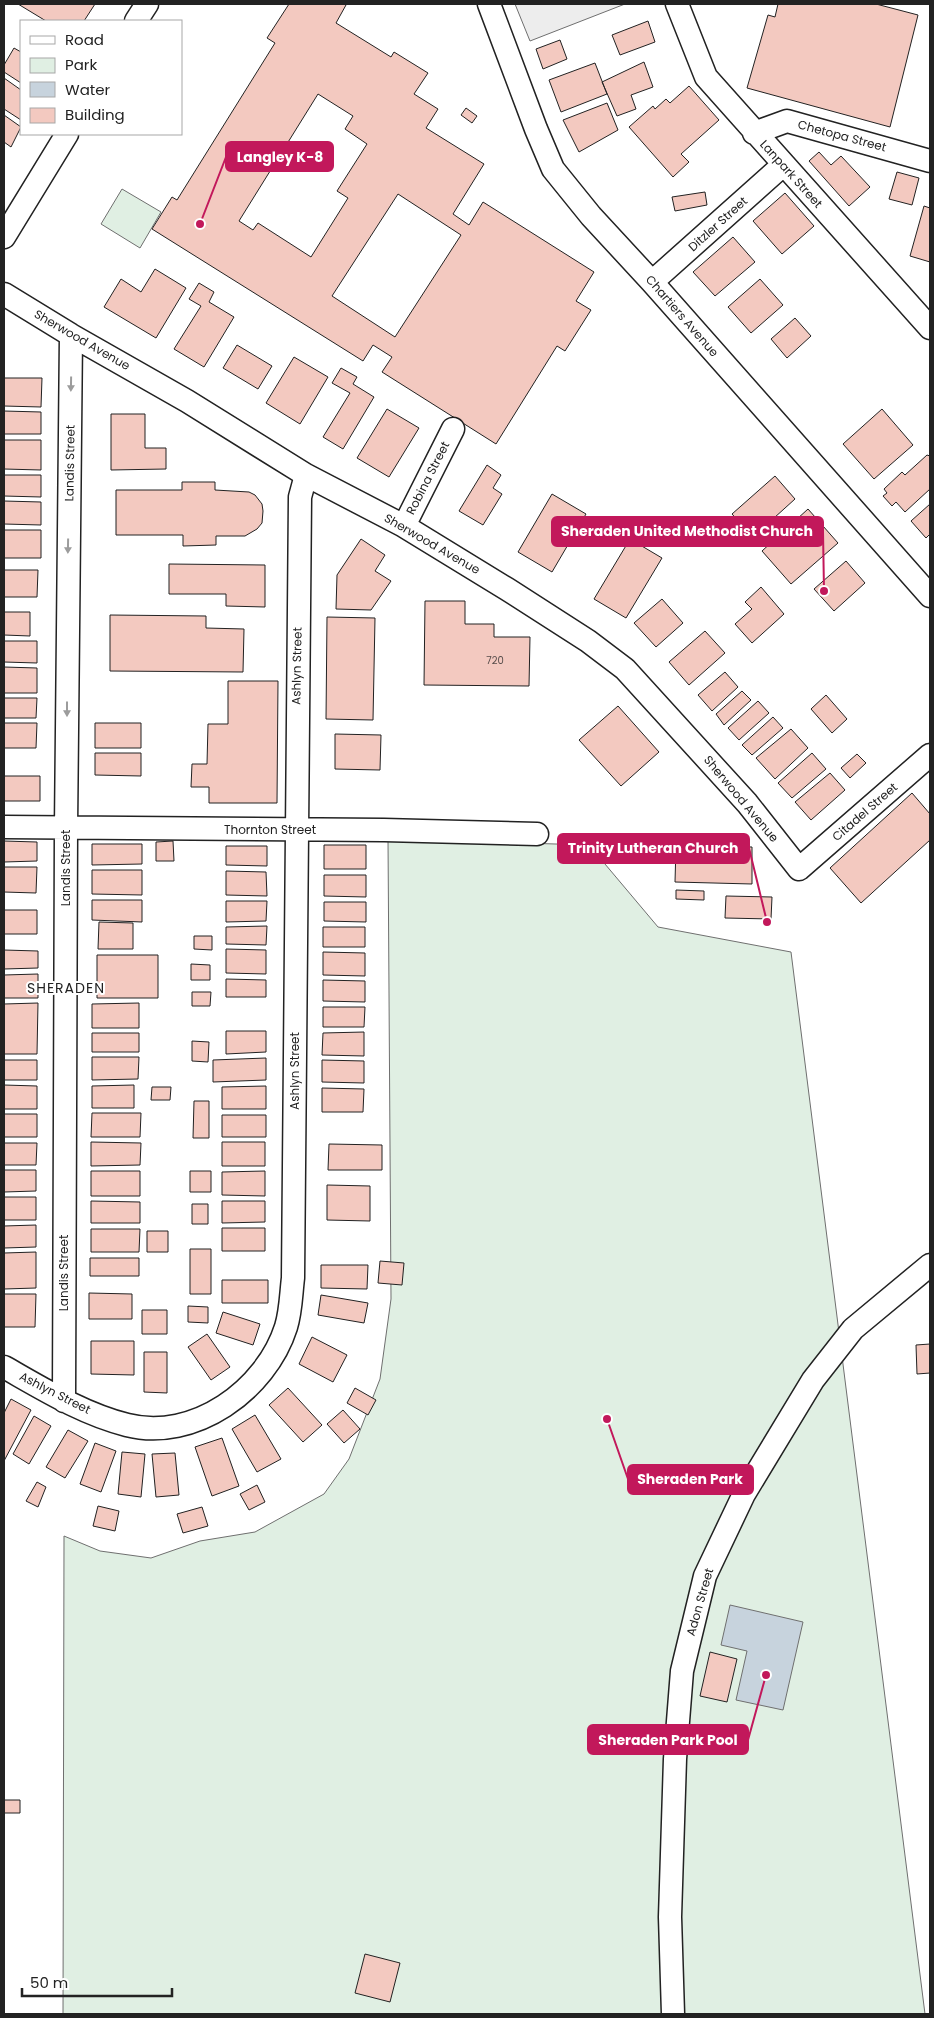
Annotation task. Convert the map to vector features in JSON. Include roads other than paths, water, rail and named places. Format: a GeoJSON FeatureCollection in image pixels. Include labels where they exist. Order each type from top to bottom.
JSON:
{"type":"FeatureCollection","features":[{"type":"Feature","properties":{"kind":"street"},"geometry":{"type":"LineString","coordinates":[[137,20],[147,4]]}},
{"type":"Feature","properties":{"kind":"street","name":"Chartiers Avenue"},"geometry":{"type":"LineString","coordinates":[[489,4],[553,169],[591,216],[652,282],[930,596]]}},
{"type":"Feature","properties":{"kind":"street","name":"Lanpark Street"},"geometry":{"type":"LineString","coordinates":[[677,4],[706,78],[930,328]]}},
{"type":"Feature","properties":{"kind":"street","name":"Chetopa Street"},"geometry":{"type":"LineString","coordinates":[[754,133],[787,121],[930,160]]}},
{"type":"Feature","properties":{"kind":"street"},"geometry":{"type":"LineString","coordinates":[[4,237],[66,135]]}},
{"type":"Feature","properties":{"kind":"street","name":"Ditzler Street"},"geometry":{"type":"LineString","coordinates":[[652,282],[783,165]]}},
{"type":"Feature","properties":{"kind":"street","name":"Sherwood Avenue"},"geometry":{"type":"LineString","coordinates":[[4,294],[71,335],[187,401],[306,474],[404,526],[507,588],[588,642],[625,669],[747,803],[798,869]]}},
{"type":"Feature","properties":{"kind":"street","name":"Landis Street"},"geometry":{"type":"LineString","coordinates":[[64,1401],[66,828],[71,335]]}},
{"type":"Feature","properties":{"kind":"street","name":"Robina Street"},"geometry":{"type":"LineString","coordinates":[[404,526],[453,429]]}},
{"type":"Feature","properties":{"kind":"street","name":"Ashlyn Street"},"geometry":{"type":"LineString","coordinates":[[4,1367],[64,1401],[126,1425],[147,1428],[184,1425],[206,1416],[226,1404],[254,1381],[269,1362],[286,1327],[293,1278],[300,498],[306,474]]}},
{"type":"Feature","properties":{"kind":"street","name":"Citadel Street"},"geometry":{"type":"LineString","coordinates":[[798,869],[930,756]]}},
{"type":"Feature","properties":{"kind":"street","name":"Thornton Street"},"geometry":{"type":"LineString","coordinates":[[4,827],[537,834]]}},
{"type":"Feature","properties":{"kind":"street","name":"Adon Street"},"geometry":{"type":"LineString","coordinates":[[673,2014],[670,1917],[675,1759],[682,1671],[705,1576],[744,1494],[813,1380],[853,1330],[930,1265]]}},
{"type":"Feature","properties":{"kind":"water"},"geometry":{"type":"Polygon","coordinates":[[[730,1605],[803,1622],[783,1710],[736,1700],[747,1651],[721,1645],[730,1605]]]}},
{"type":"Feature","properties":{"kind":"place","name":"Langley K-8"},"geometry":{"type":"Point","coordinates":[200,224]}},
{"type":"Feature","properties":{"kind":"place","name":"Sheraden United Methodist Church"},"geometry":{"type":"Point","coordinates":[824,591]}},
{"type":"Feature","properties":{"kind":"place","name":"Trinity Lutheran Church"},"geometry":{"type":"Point","coordinates":[767,922]}},
{"type":"Feature","properties":{"kind":"place","name":"Sheraden Park"},"geometry":{"type":"Point","coordinates":[607,1419]}},
{"type":"Feature","properties":{"kind":"place","name":"Sheraden Park Pool"},"geometry":{"type":"Point","coordinates":[766,1675]}},
{"type":"Feature","properties":{"kind":"district","name":"SHERADEN"},"geometry":{"type":"Point","coordinates":[66,988]}}]}
